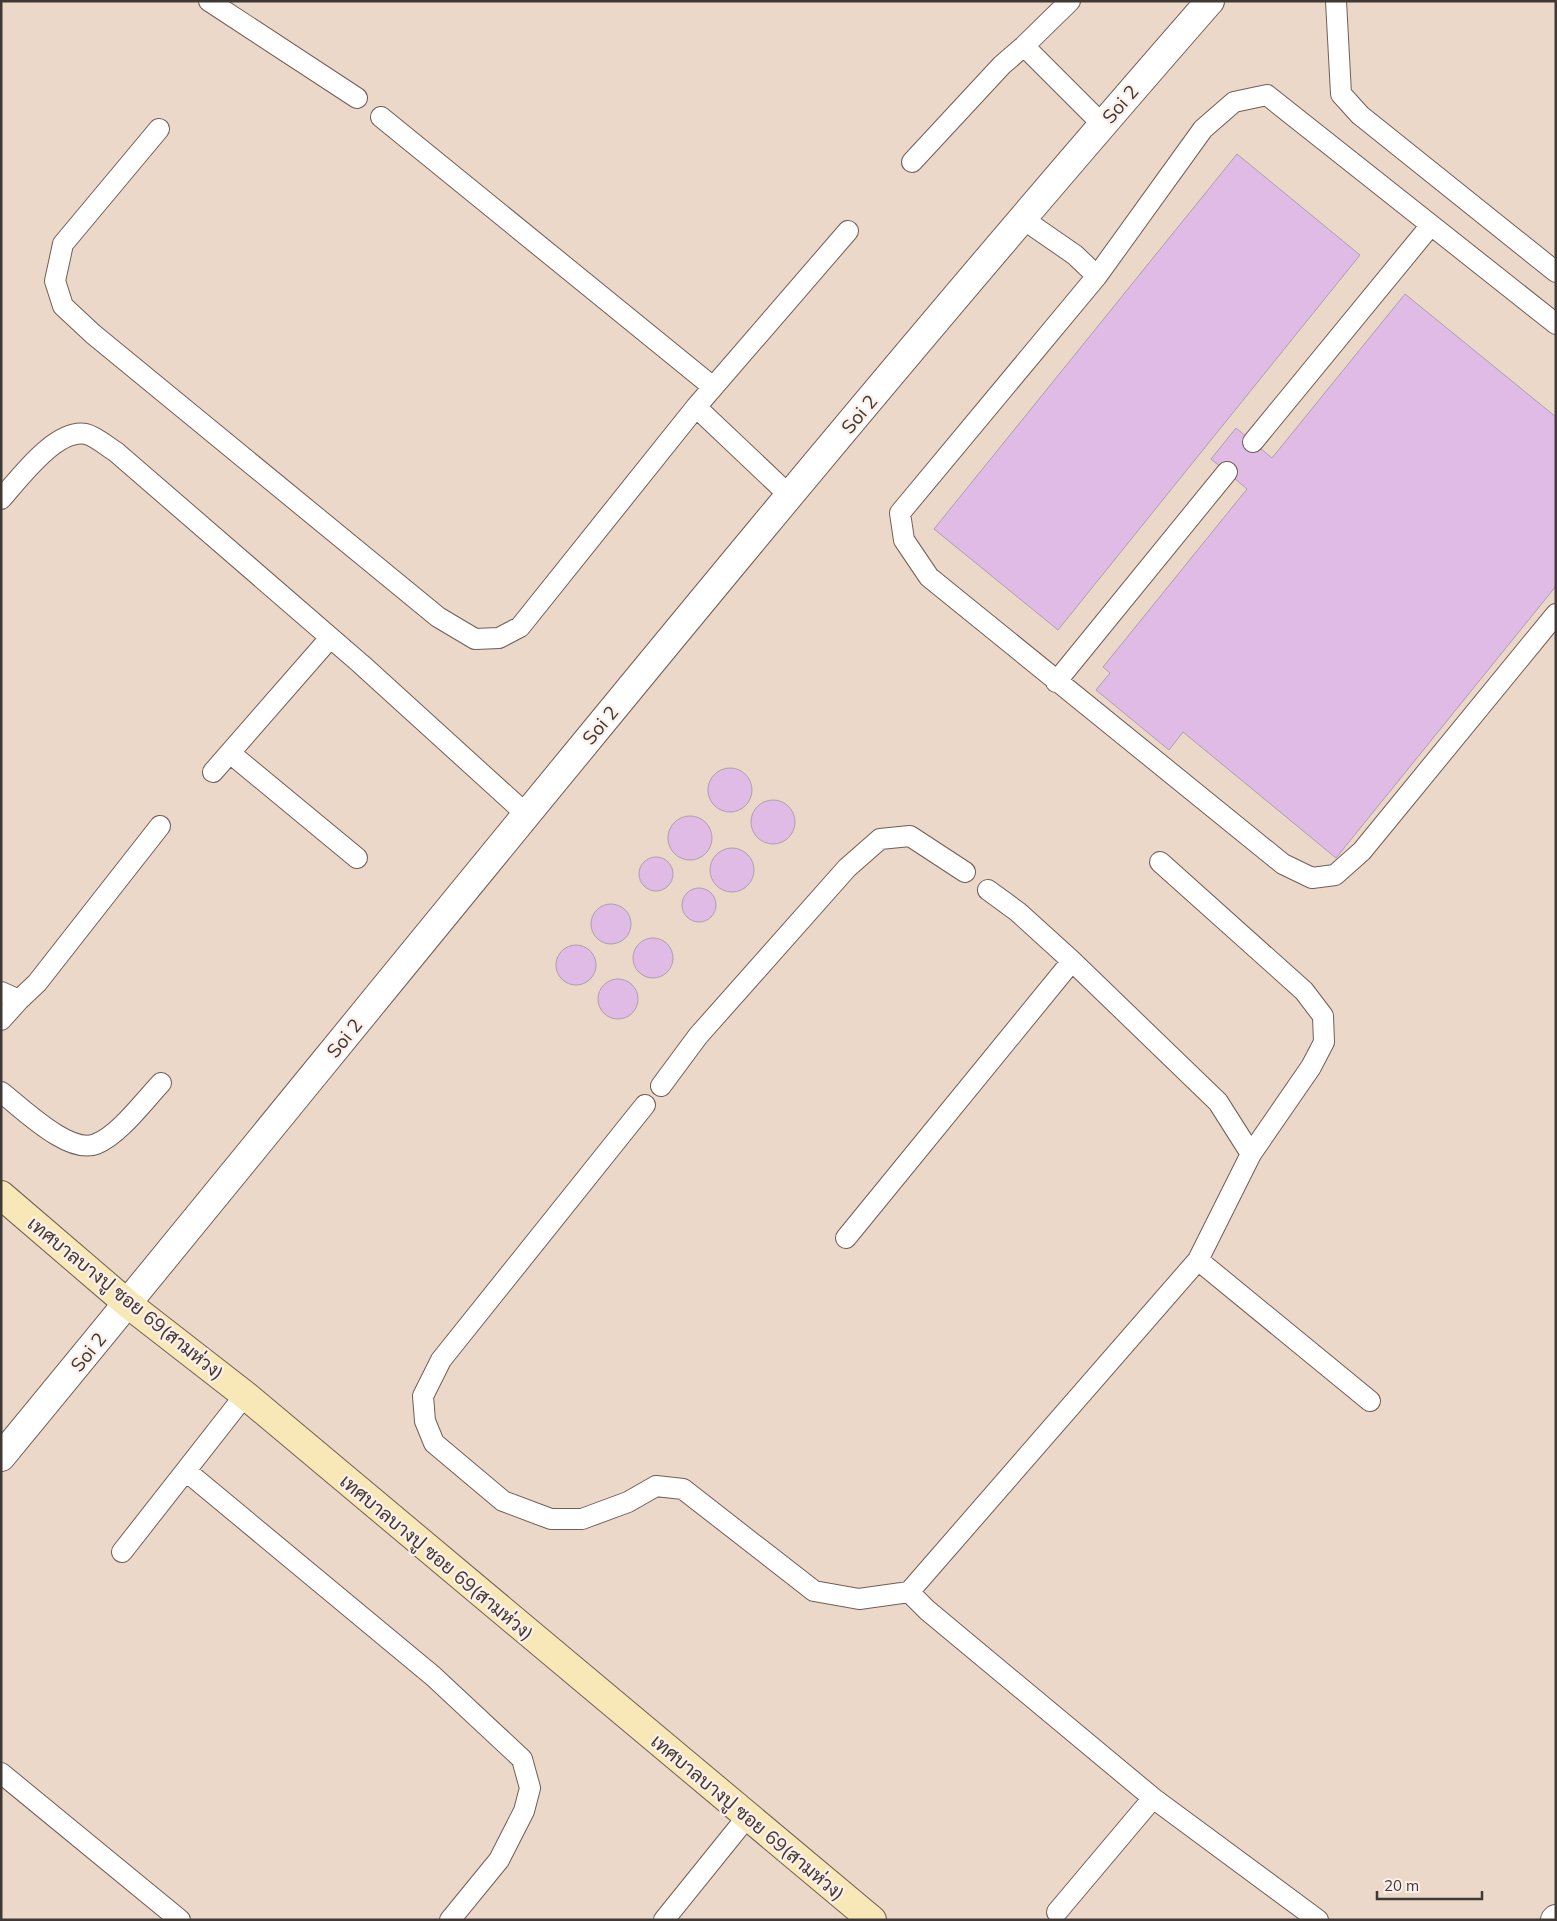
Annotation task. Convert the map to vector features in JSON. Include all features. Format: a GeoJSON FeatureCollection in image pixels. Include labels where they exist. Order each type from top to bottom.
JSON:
{"type":"FeatureCollection","features":[{"type":"Feature","properties":{"kind":"street","name":"Soi 2"},"geometry":{"type":"LineString","coordinates":[[1,1457],[128,1304],[526,814],[790,496],[1102,124],[1210,1]]}},
{"type":"Feature","properties":{"kind":"street","name":"เทศบาลบางปู ซอย 69(สามห่วง)"},"geometry":{"type":"LineString","coordinates":[[1,1195],[128,1304],[245,1395],[872,1920]]}},
{"type":"Feature","properties":{"kind":"lane"},"geometry":{"type":"LineString","coordinates":[[209,1],[357,98]]}},
{"type":"Feature","properties":{"kind":"lane"},"geometry":{"type":"LineString","coordinates":[[912,162],[1002,65],[1070,1]]}},
{"type":"Feature","properties":{"kind":"lane"},"geometry":{"type":"LineString","coordinates":[[1336,1],[1341,94],[1360,115],[1556,272]]}},
{"type":"Feature","properties":{"kind":"lane"},"geometry":{"type":"LineString","coordinates":[[1024,46],[1102,124]]}},
{"type":"Feature","properties":{"kind":"lane"},"geometry":{"type":"LineString","coordinates":[[1556,324],[1267,95],[1234,102],[1203,129],[1097,276],[900,513],[904,540],[929,577],[1056,682],[1283,864],[1312,878],[1335,875],[1362,851],[1556,614]]}},
{"type":"Feature","properties":{"kind":"lane"},"geometry":{"type":"LineString","coordinates":[[381,117],[713,387]]}},
{"type":"Feature","properties":{"kind":"lane"},"geometry":{"type":"LineString","coordinates":[[159,129],[63,244],[55,281],[63,306],[101,340],[431,611],[475,639],[499,638],[520,627],[696,407],[848,231]]}},
{"type":"Feature","properties":{"kind":"lane"},"geometry":{"type":"LineString","coordinates":[[1023,219],[1075,255],[1097,276]]}},
{"type":"Feature","properties":{"kind":"lane"},"geometry":{"type":"LineString","coordinates":[[1253,442],[1431,226]]}},
{"type":"Feature","properties":{"kind":"lane"},"geometry":{"type":"LineString","coordinates":[[696,407],[790,496]]}},
{"type":"Feature","properties":{"kind":"lane"},"geometry":{"type":"LineString","coordinates":[[1,499],[38,456],[63,438],[86,434],[116,452],[330,638],[526,814]]}},
{"type":"Feature","properties":{"kind":"lane"},"geometry":{"type":"LineString","coordinates":[[1056,682],[1227,472]]}},
{"type":"Feature","properties":{"kind":"lane"},"geometry":{"type":"LineString","coordinates":[[213,772],[330,638]]}},
{"type":"Feature","properties":{"kind":"lane"},"geometry":{"type":"LineString","coordinates":[[230,753],[357,858]]}},
{"type":"Feature","properties":{"kind":"lane"},"geometry":{"type":"LineString","coordinates":[[1,1020],[10,996],[37,983],[160,826]]}},
{"type":"Feature","properties":{"kind":"lane"},"geometry":{"type":"LineString","coordinates":[[661,1086],[698,1036],[847,868],[880,839],[910,836],[965,872]]}},
{"type":"Feature","properties":{"kind":"lane"},"geometry":{"type":"LineString","coordinates":[[646,1105],[441,1360],[423,1396],[425,1421],[434,1443],[503,1501],[551,1519],[582,1519],[628,1502],[656,1486],[683,1489],[814,1591],[859,1599],[909,1592],[1198,1260],[1251,1154],[1311,1068],[1324,1042],[1323,1016],[1304,991],[1160,862]]}},
{"type":"Feature","properties":{"kind":"lane"},"geometry":{"type":"LineString","coordinates":[[988,890],[1018,912],[1072,960],[1218,1102],[1251,1154]]}},
{"type":"Feature","properties":{"kind":"lane"},"geometry":{"type":"LineString","coordinates":[[846,1238],[1072,960]]}},
{"type":"Feature","properties":{"kind":"lane"},"geometry":{"type":"LineString","coordinates":[[1,1092],[59,1137],[80,1146],[96,1145],[114,1132],[161,1083]]}},
{"type":"Feature","properties":{"kind":"lane"},"geometry":{"type":"LineString","coordinates":[[1198,1260],[1370,1401]]}},
{"type":"Feature","properties":{"kind":"lane"},"geometry":{"type":"LineString","coordinates":[[122,1552],[245,1395]]}},
{"type":"Feature","properties":{"kind":"lane"},"geometry":{"type":"LineString","coordinates":[[186,1471],[433,1676],[522,1758],[530,1788],[524,1811],[499,1860],[450,1920]]}},
{"type":"Feature","properties":{"kind":"lane"},"geometry":{"type":"LineString","coordinates":[[909,1592],[927,1610],[1153,1798],[1318,1920]]}},
{"type":"Feature","properties":{"kind":"lane"},"geometry":{"type":"LineString","coordinates":[[1,1773],[180,1920]]}},
{"type":"Feature","properties":{"kind":"lane"},"geometry":{"type":"LineString","coordinates":[[1057,1912],[1153,1798]]}},
{"type":"Feature","properties":{"kind":"lane"},"geometry":{"type":"LineString","coordinates":[[664,1920],[748,1817]]}},
{"type":"Feature","properties":{"kind":"shaded area"},"geometry":{"type":"Polygon","coordinates":[[[1,1],[1556,1],[1556,1920],[1,1920],[1,1]]]}},
{"type":"Feature","properties":{"kind":"building"},"geometry":{"type":"Polygon","coordinates":[[[1237,154],[1360,255],[1058,630],[934,529],[1237,154]]]}},
{"type":"Feature","properties":{"kind":"building"},"geometry":{"type":"Polygon","coordinates":[[[1405,294],[1556,417],[1556,586],[1336,858],[1183,732],[1169,750],[1096,690],[1110,673],[1103,667],[1247,489],[1211,459],[1236,428],[1272,458],[1405,294]]]}},
{"type":"Feature","properties":{"kind":"building"},"geometry":{"type":"Polygon","coordinates":[[[734,768],[746,774],[751,781],[751,799],[746,806],[739,811],[726,812],[718,809],[711,802],[708,786],[711,778],[718,771],[734,768]]]}},
{"type":"Feature","properties":{"kind":"building"},"geometry":{"type":"Polygon","coordinates":[[[777,800],[789,806],[794,813],[794,831],[789,838],[782,843],[769,844],[761,841],[754,834],[751,818],[754,810],[761,803],[777,800]]]}},
{"type":"Feature","properties":{"kind":"building"},"geometry":{"type":"Polygon","coordinates":[[[694,816],[706,822],[711,829],[711,847],[706,854],[699,859],[686,860],[678,857],[671,850],[668,834],[671,826],[678,819],[694,816]]]}},
{"type":"Feature","properties":{"kind":"building"},"geometry":{"type":"Polygon","coordinates":[[[736,848],[748,854],[753,861],[753,879],[748,886],[741,891],[728,892],[720,889],[713,882],[710,866],[713,858],[720,851],[736,848]]]}},
{"type":"Feature","properties":{"kind":"building"},"geometry":{"type":"Polygon","coordinates":[[[656,857],[663,858],[668,862],[672,867],[672,881],[668,886],[663,890],[656,891],[649,890],[644,886],[640,881],[639,874],[640,867],[644,862],[649,858],[656,857]]]}},
{"type":"Feature","properties":{"kind":"building"},"geometry":{"type":"Polygon","coordinates":[[[699,888],[706,889],[711,893],[715,898],[715,912],[711,917],[706,921],[699,922],[692,921],[687,917],[683,912],[682,905],[683,898],[687,893],[692,889],[699,888]]]}},
{"type":"Feature","properties":{"kind":"building"},"geometry":{"type":"Polygon","coordinates":[[[611,904],[625,910],[631,924],[625,938],[611,944],[597,938],[591,924],[597,910],[611,904]]]}},
{"type":"Feature","properties":{"kind":"building"},"geometry":{"type":"Polygon","coordinates":[[[653,938],[667,944],[673,958],[667,972],[653,978],[639,972],[633,958],[639,944],[653,938]]]}},
{"type":"Feature","properties":{"kind":"building"},"geometry":{"type":"Polygon","coordinates":[[[576,945],[590,951],[596,965],[590,979],[576,985],[562,979],[556,965],[562,951],[576,945]]]}},
{"type":"Feature","properties":{"kind":"building"},"geometry":{"type":"Polygon","coordinates":[[[618,979],[632,985],[638,999],[632,1013],[618,1019],[604,1013],[598,999],[604,985],[618,979]]]}}]}
